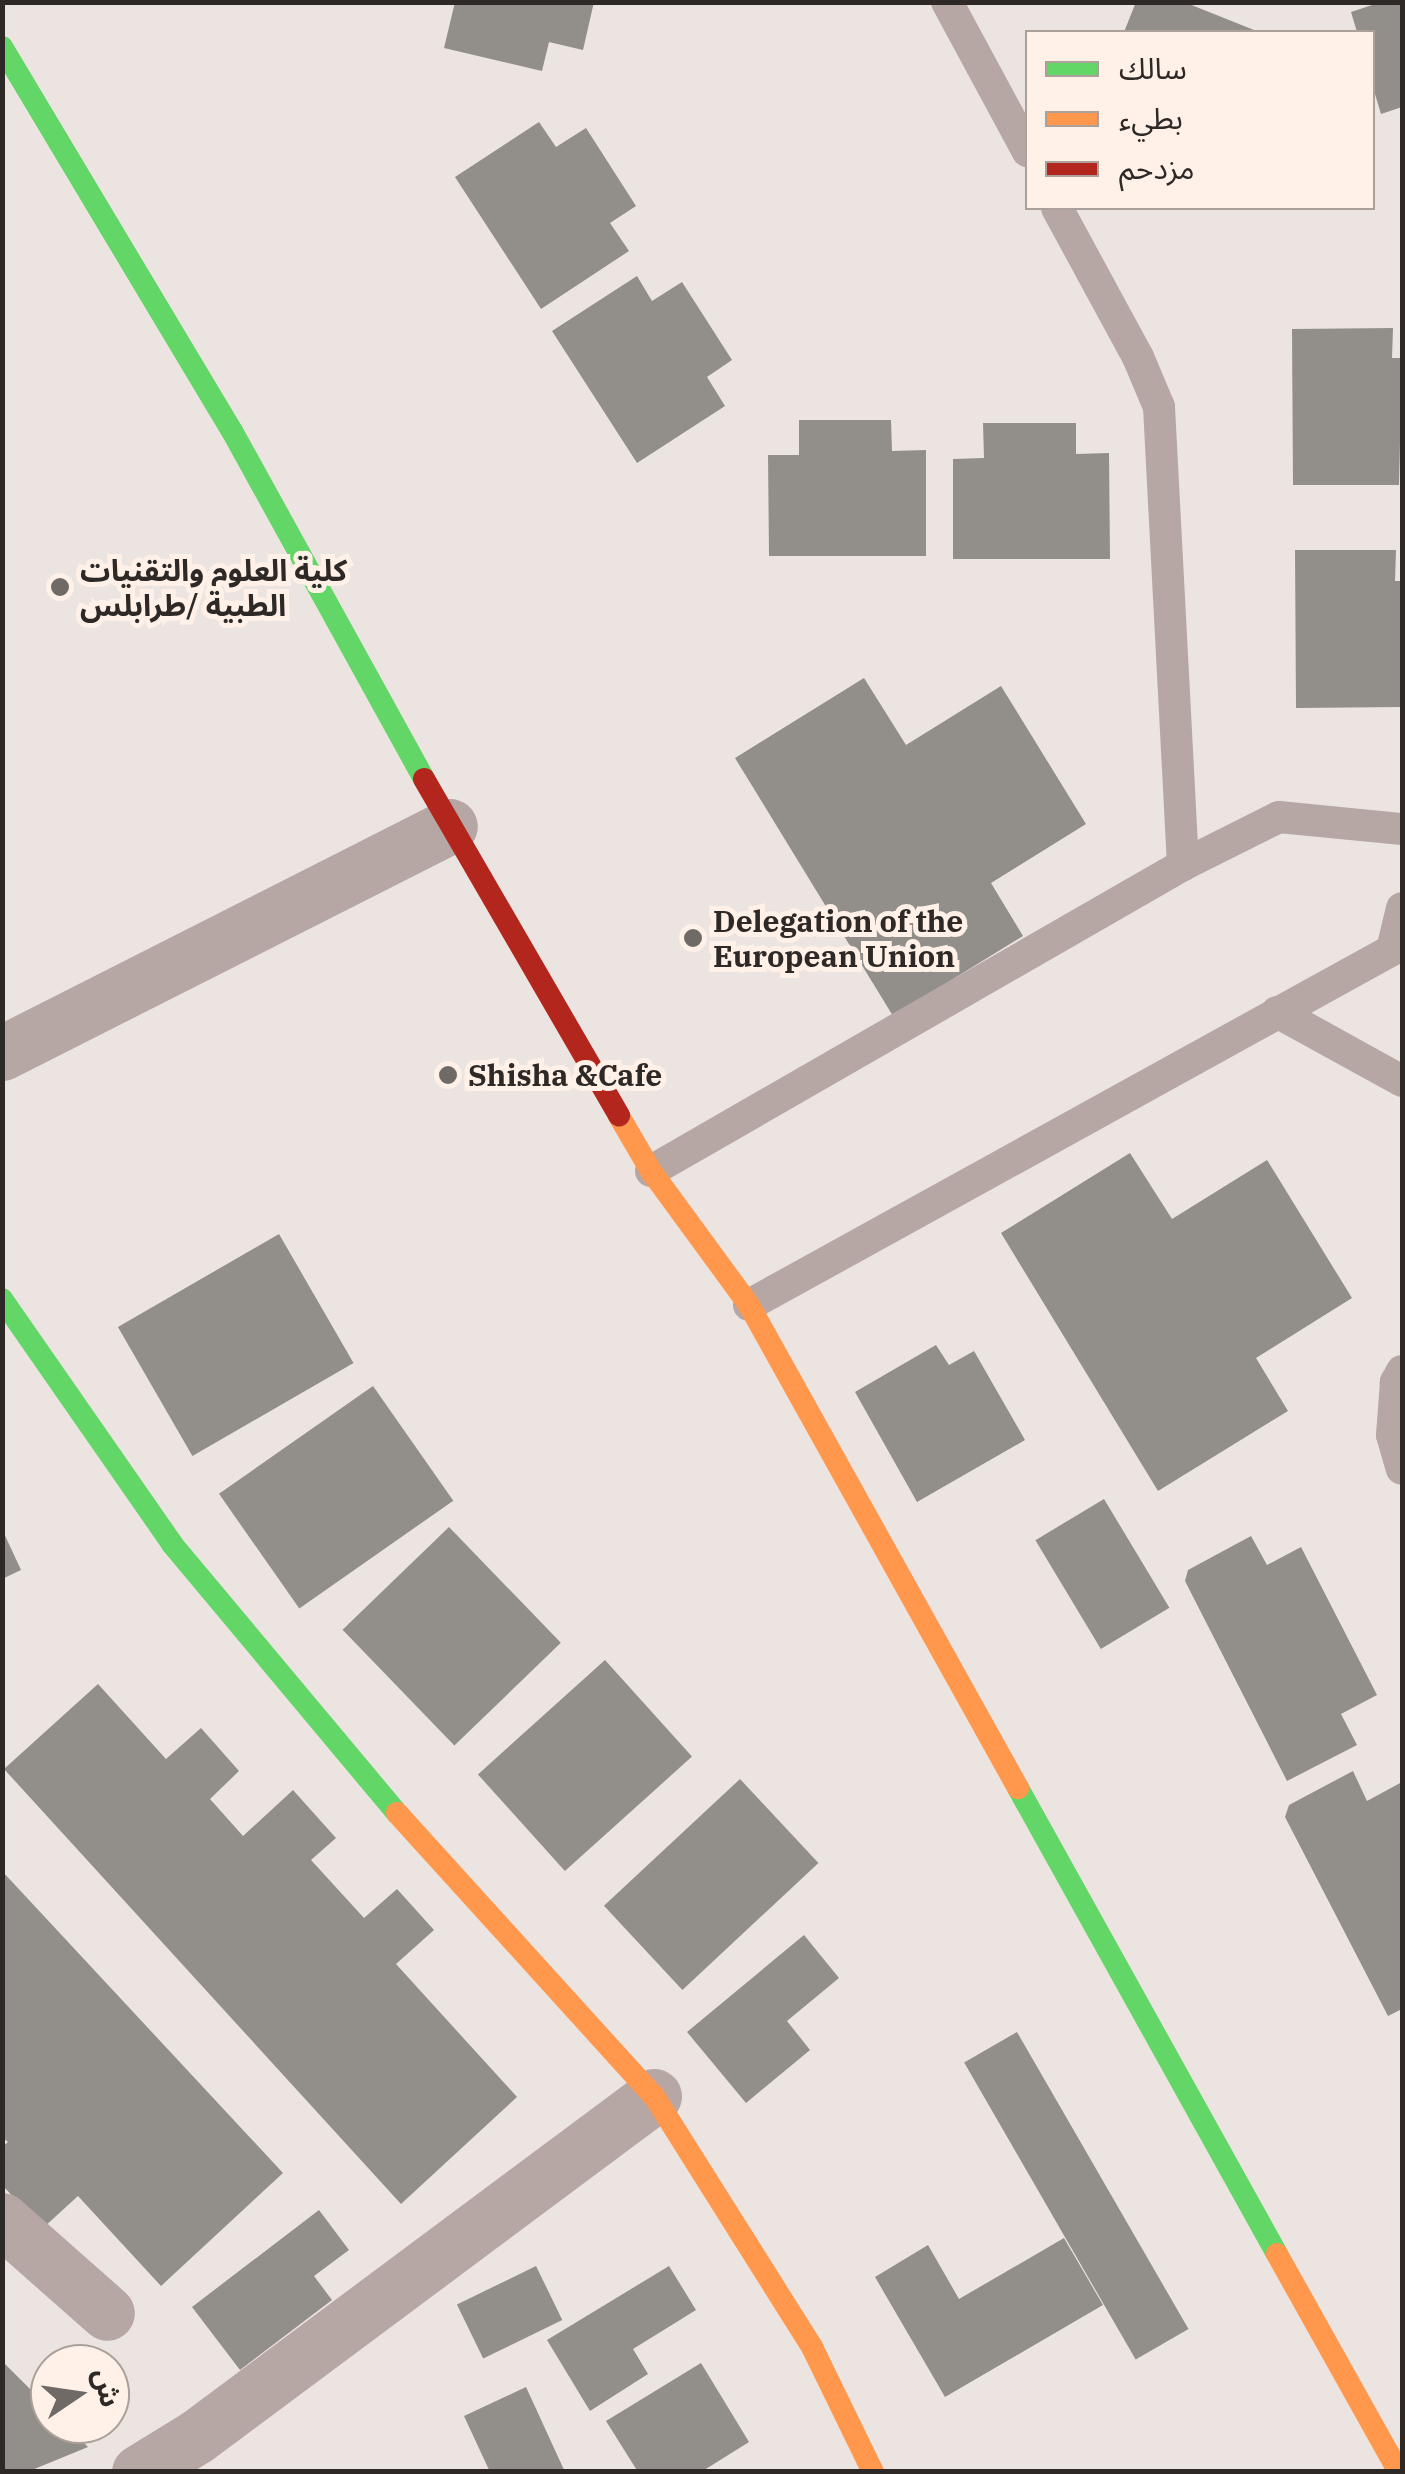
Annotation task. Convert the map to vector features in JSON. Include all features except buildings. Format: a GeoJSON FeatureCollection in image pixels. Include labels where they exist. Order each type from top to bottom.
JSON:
{"type":"FeatureCollection","features":[{"type":"Feature","properties":{"kind":"street"},"geometry":{"type":"LineString","coordinates":[[2,47],[232,431],[450,826],[650,1171],[748,1305],[1399,2472]]}},
{"type":"Feature","properties":{"kind":"street"},"geometry":{"type":"LineString","coordinates":[[2,1053],[450,826]]}},
{"type":"Feature","properties":{"kind":"street"},"geometry":{"type":"LineString","coordinates":[[2,1299],[172,1544],[382,1796],[654,2096],[812,2347],[874,2472]]}},
{"type":"Feature","properties":{"kind":"street"},"geometry":{"type":"LineString","coordinates":[[138,2472],[196,2437],[654,2096]]}},
{"type":"Feature","properties":{"kind":"street"},"geometry":{"type":"LineString","coordinates":[[2,2220],[107,2313]]}},
{"type":"Feature","properties":{"kind":"lane"},"geometry":{"type":"LineString","coordinates":[[947,2],[1025,146]]}},
{"type":"Feature","properties":{"kind":"lane"},"geometry":{"type":"LineString","coordinates":[[1059,210],[1138,357],[1159,406],[1184,865]]}},
{"type":"Feature","properties":{"kind":"lane"},"geometry":{"type":"LineString","coordinates":[[650,1171],[1184,865],[1279,817],[1402,829]]}},
{"type":"Feature","properties":{"kind":"lane"},"geometry":{"type":"LineString","coordinates":[[748,1305],[1392,950],[1402,908]]}},
{"type":"Feature","properties":{"kind":"lane"},"geometry":{"type":"LineString","coordinates":[[1277,1012],[1402,1082]]}},
{"type":"Feature","properties":{"kind":"lane"},"geometry":{"type":"LineString","coordinates":[[1402,1370],[1396,1382],[1392,1435],[1402,1469]]}},
{"type":"Feature","properties":{"kind":"traffic: fast"},"geometry":{"type":"LineString","coordinates":[[2,47],[232,431],[424,779]]}},
{"type":"Feature","properties":{"kind":"traffic: fast"},"geometry":{"type":"LineString","coordinates":[[2,1299],[172,1544],[397,1813]]}},
{"type":"Feature","properties":{"kind":"traffic: fast"},"geometry":{"type":"LineString","coordinates":[[1018,1788],[1277,2254]]}},
{"type":"Feature","properties":{"kind":"traffic: slow"},"geometry":{"type":"LineString","coordinates":[[619,1116],[651,1171],[749,1305],[1018,1788]]}},
{"type":"Feature","properties":{"kind":"traffic: slow"},"geometry":{"type":"LineString","coordinates":[[397,1813],[654,2096],[812,2347],[873,2472]]}},
{"type":"Feature","properties":{"kind":"traffic: slow"},"geometry":{"type":"LineString","coordinates":[[1277,2254],[1399,2472]]}},
{"type":"Feature","properties":{"kind":"traffic: jam"},"geometry":{"type":"LineString","coordinates":[[424,779],[619,1116]]}},
{"type":"Feature","properties":{"kind":"place","name":"كلية العلوم والتقنيات الطبية /طرابلس"},"geometry":{"type":"Point","coordinates":[60,587]}},
{"type":"Feature","properties":{"kind":"place","name":"Delegation of the European Union"},"geometry":{"type":"Point","coordinates":[693,938]}},
{"type":"Feature","properties":{"kind":"place","name":"Shisha &Cafe"},"geometry":{"type":"Point","coordinates":[448,1075]}}]}
